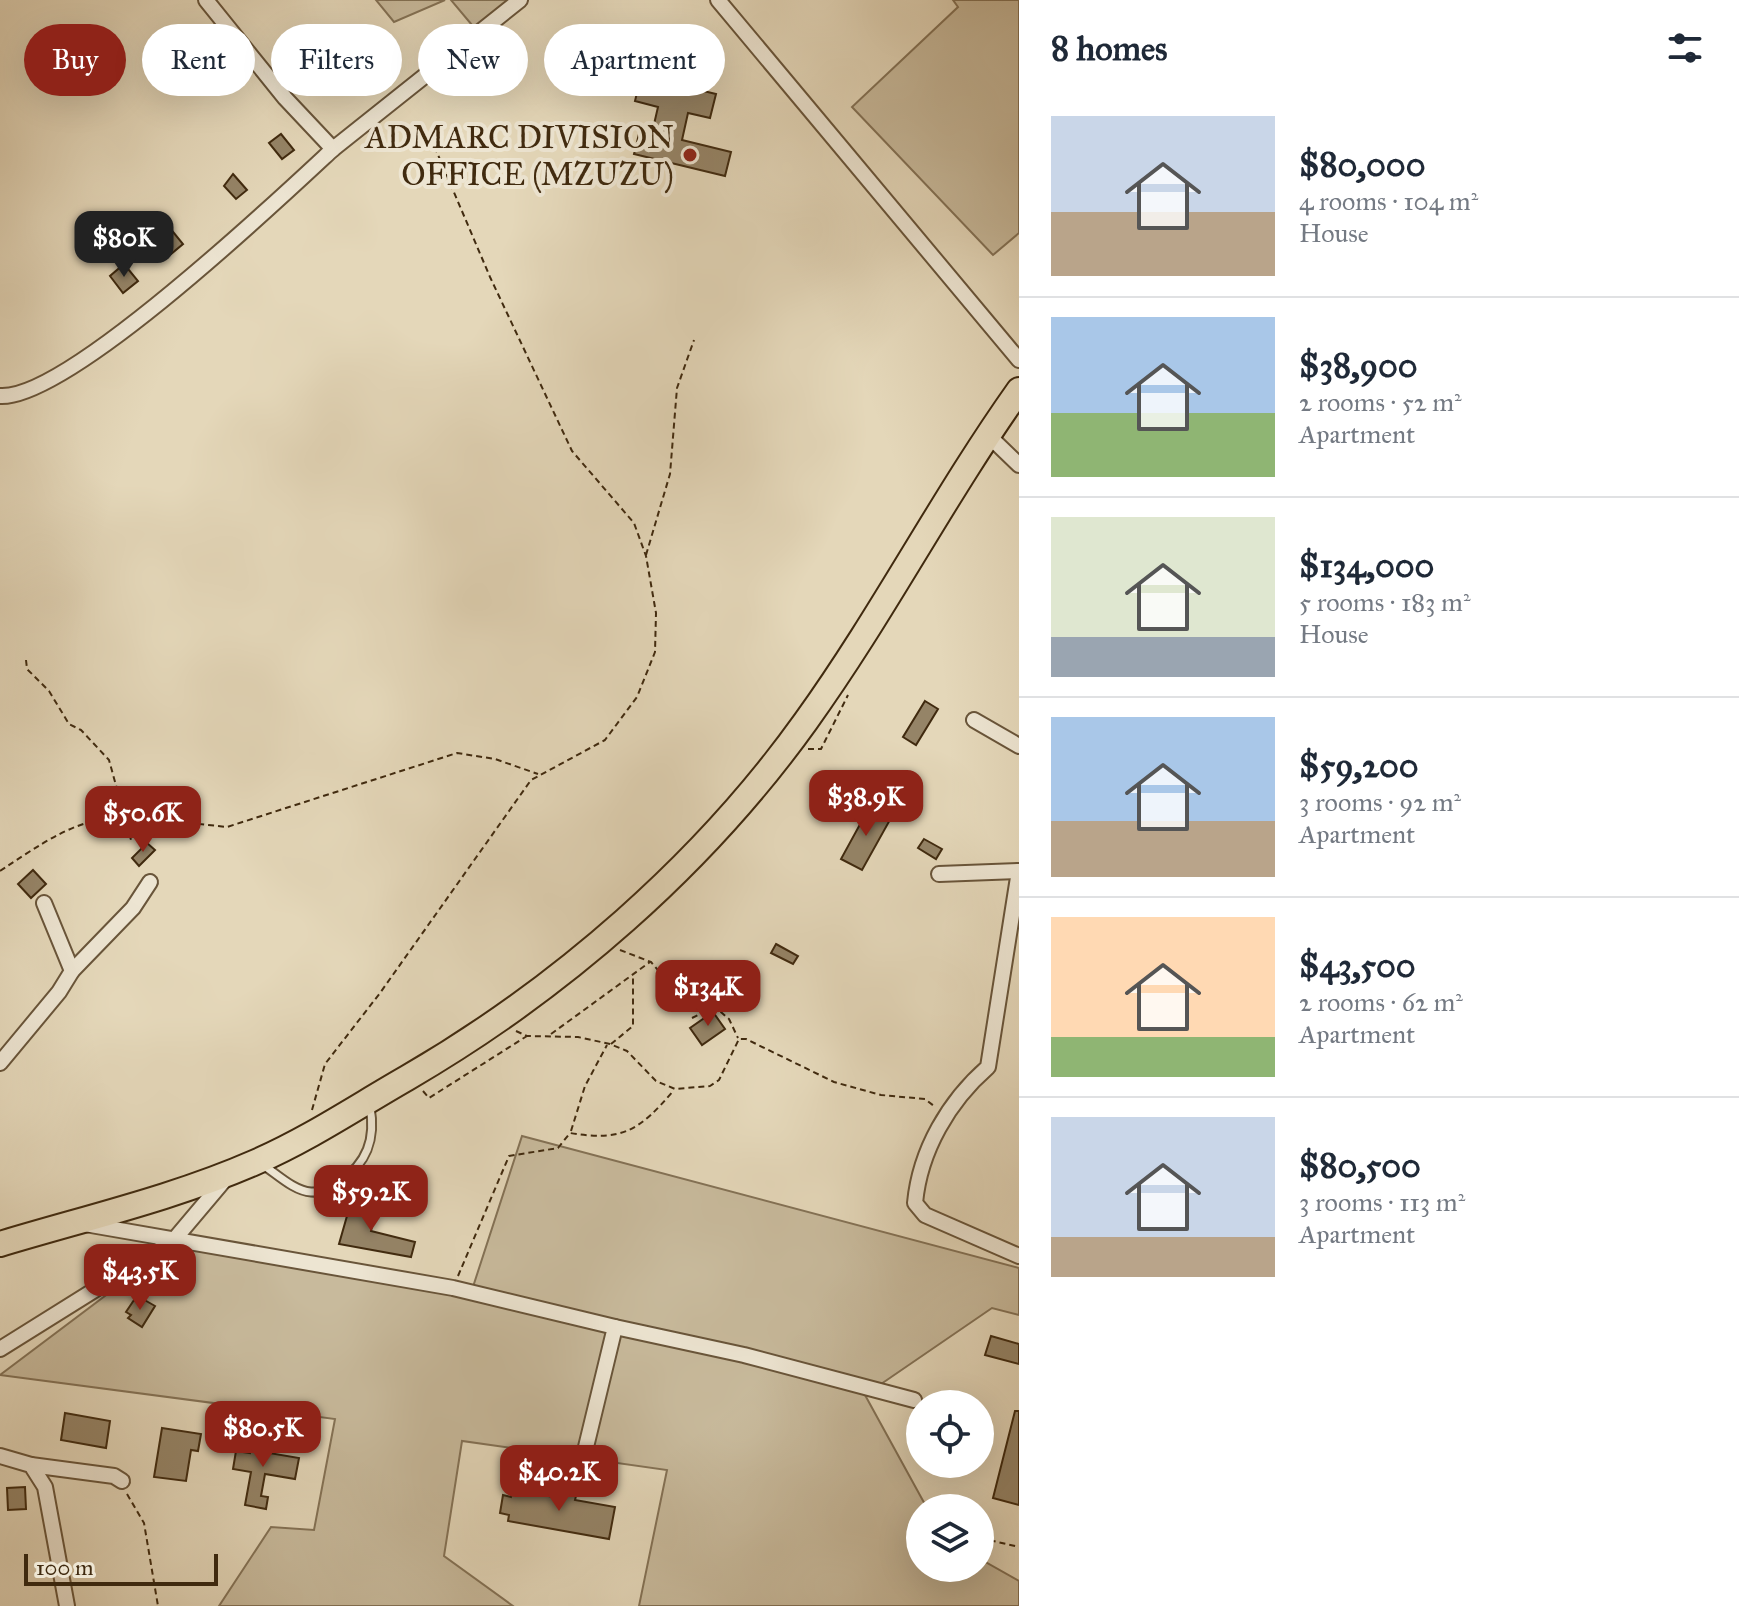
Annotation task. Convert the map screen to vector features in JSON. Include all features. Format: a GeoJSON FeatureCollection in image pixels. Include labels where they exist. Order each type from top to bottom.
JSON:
{"type":"FeatureCollection","features":[{"type":"Feature","properties":{"kind":"highway"},"geometry":{"type":"LineString","coordinates":[[0,1244],[162,1198],[258,1161],[370,1101],[429,1065],[544,986],[629,914],[725,821],[804,724],[850,658],[1019,390]]}},
{"type":"Feature","properties":{"kind":"street"},"geometry":{"type":"LineString","coordinates":[[206,0],[285,98],[333,149]]}},
{"type":"Feature","properties":{"kind":"street"},"geometry":{"type":"LineString","coordinates":[[0,396],[15,396],[40,388],[132,323],[233,242],[333,149],[520,0]]}},
{"type":"Feature","properties":{"kind":"street"},"geometry":{"type":"LineString","coordinates":[[718,0],[1019,360]]}},
{"type":"Feature","properties":{"kind":"street"},"geometry":{"type":"LineString","coordinates":[[989,436],[1019,465]]}},
{"type":"Feature","properties":{"kind":"street"},"geometry":{"type":"LineString","coordinates":[[974,720],[1019,746]]}},
{"type":"Feature","properties":{"kind":"street"},"geometry":{"type":"LineString","coordinates":[[939,874],[1019,871],[988,1067],[968,1084],[925,1154],[915,1203],[925,1215],[1019,1256]]}},
{"type":"Feature","properties":{"kind":"street"},"geometry":{"type":"LineString","coordinates":[[0,1063],[59,992],[72,971],[133,908],[150,882]]}},
{"type":"Feature","properties":{"kind":"street"},"geometry":{"type":"LineString","coordinates":[[44,903],[72,971]]}},
{"type":"Feature","properties":{"kind":"street"},"geometry":{"type":"LineString","coordinates":[[0,1349],[175,1239],[233,1170]]}},
{"type":"Feature","properties":{"kind":"street"},"geometry":{"type":"LineString","coordinates":[[74,1222],[453,1288],[744,1355],[906,1398]]}},
{"type":"Feature","properties":{"kind":"street"},"geometry":{"type":"LineString","coordinates":[[585,1451],[615,1327]]}},
{"type":"Feature","properties":{"kind":"street"},"geometry":{"type":"LineString","coordinates":[[0,1456],[31,1465],[114,1476],[122,1481]]}},
{"type":"Feature","properties":{"kind":"street"},"geometry":{"type":"LineString","coordinates":[[31,1465],[45,1487],[67,1606]]}},
{"type":"Feature","properties":{"kind":"lane"},"geometry":{"type":"LineString","coordinates":[[258,1161],[299,1189],[313,1193],[328,1190],[365,1158],[372,1136],[370,1101]]}},
{"type":"Feature","properties":{"kind":"path"},"geometry":{"type":"LineString","coordinates":[[305,1135],[325,1064],[380,993],[531,780],[605,740],[637,697],[655,652],[656,613],[646,556],[634,523],[572,451],[490,277],[433,143]]}},
{"type":"Feature","properties":{"kind":"path"},"geometry":{"type":"LineString","coordinates":[[646,556],[666,493],[675,447],[677,388],[694,340]]}},
{"type":"Feature","properties":{"kind":"path"},"geometry":{"type":"LineString","coordinates":[[26,660],[27,669],[49,691],[69,724],[81,730],[109,760],[121,813],[131,840]]}},
{"type":"Feature","properties":{"kind":"path"},"geometry":{"type":"LineString","coordinates":[[0,871],[54,836],[91,820],[121,813],[170,815],[178,828],[190,823],[227,827],[457,753],[495,759],[539,775]]}},
{"type":"Feature","properties":{"kind":"path"},"geometry":{"type":"LineString","coordinates":[[616,949],[651,962],[663,976],[700,994],[729,1019],[739,1039],[777,1052],[834,1082],[881,1095],[925,1099],[950,1113]]}},
{"type":"Feature","properties":{"kind":"path"},"geometry":{"type":"LineString","coordinates":[[549,1035],[651,962]]}},
{"type":"Feature","properties":{"kind":"path"},"geometry":{"type":"LineString","coordinates":[[453,1288],[509,1156],[558,1148],[570,1133],[585,1086],[609,1044],[633,1026],[633,977]]}},
{"type":"Feature","properties":{"kind":"path"},"geometry":{"type":"LineString","coordinates":[[692,1018],[716,1006],[722,996],[742,982]]}},
{"type":"Feature","properties":{"kind":"path"},"geometry":{"type":"LineString","coordinates":[[492,1022],[527,1036],[549,1035],[609,1044],[627,1051],[656,1081],[675,1089],[710,1086],[719,1080],[739,1039]]}},
{"type":"Feature","properties":{"kind":"path"},"geometry":{"type":"LineString","coordinates":[[429,1065],[422,1087],[427,1098],[527,1036]]}},
{"type":"Feature","properties":{"kind":"path"},"geometry":{"type":"LineString","coordinates":[[570,1133],[605,1139],[619,1134],[653,1115],[675,1089]]}},
{"type":"Feature","properties":{"kind":"path"},"geometry":{"type":"LineString","coordinates":[[122,1481],[129,1501],[144,1523],[158,1606]]}},
{"type":"Feature","properties":{"kind":"path"},"geometry":{"type":"LineString","coordinates":[[994,1541],[1019,1547]]}},
{"type":"Feature","properties":{"kind":"shaded area"},"geometry":{"type":"Polygon","coordinates":[[[376,0],[445,0],[394,22],[376,0]]]}},
{"type":"Feature","properties":{"kind":"shaded area"},"geometry":{"type":"Polygon","coordinates":[[[451,0],[514,0],[485,24],[471,24],[451,0]]]}},
{"type":"Feature","properties":{"kind":"shaded area"},"geometry":{"type":"Polygon","coordinates":[[[953,0],[1019,0],[1019,233],[993,255],[852,107],[958,7],[953,0]]]}},
{"type":"Feature","properties":{"kind":"shaded area"},"geometry":{"type":"Polygon","coordinates":[[[522,1136],[1019,1268],[1019,1315],[992,1308],[865,1395],[906,1470],[906,1478],[911,1478],[919,1494],[906,1494],[906,1582],[994,1582],[994,1567],[1019,1581],[1019,1606],[639,1606],[667,1470],[462,1441],[444,1556],[513,1606],[219,1606],[271,1527],[314,1530],[335,1419],[0,1375],[174,1244],[470,1296],[522,1136]]]}},
{"type":"Feature","properties":{"kind":"building"},"geometry":{"type":"Polygon","coordinates":[[[636,96],[716,96],[710,118],[688,113],[682,140],[731,152],[725,176],[634,154],[640,130],[652,133],[658,107],[635,101],[636,96]]]}},
{"type":"Feature","properties":{"kind":"building"},"geometry":{"type":"Polygon","coordinates":[[[281,134],[294,150],[282,159],[269,143],[281,134]]]}},
{"type":"Feature","properties":{"kind":"building"},"geometry":{"type":"Polygon","coordinates":[[[233,174],[247,190],[236,199],[224,186],[233,174]]]}},
{"type":"Feature","properties":{"kind":"building"},"geometry":{"type":"Polygon","coordinates":[[[169,227],[183,244],[171,254],[157,237],[169,227]]]}},
{"type":"Feature","properties":{"kind":"building"},"geometry":{"type":"Polygon","coordinates":[[[124,264],[138,281],[123,293],[110,276],[124,264]]]}},
{"type":"Feature","properties":{"kind":"building"},"geometry":{"type":"Polygon","coordinates":[[[925,701],[938,709],[916,745],[903,737],[925,701]]]}},
{"type":"Feature","properties":{"kind":"building"},"geometry":{"type":"Polygon","coordinates":[[[870,806],[891,818],[862,870],[841,859],[870,806]]]}},
{"type":"Feature","properties":{"kind":"building"},"geometry":{"type":"Polygon","coordinates":[[[924,839],[942,849],[936,859],[918,848],[924,839]]]}},
{"type":"Feature","properties":{"kind":"building"},"geometry":{"type":"Polygon","coordinates":[[[147,843],[155,850],[139,866],[132,858],[147,843]]]}},
{"type":"Feature","properties":{"kind":"building"},"geometry":{"type":"Polygon","coordinates":[[[33,870],[46,884],[31,898],[18,884],[33,870]]]}},
{"type":"Feature","properties":{"kind":"building"},"geometry":{"type":"Polygon","coordinates":[[[776,944],[798,956],[793,964],[771,953],[776,944]]]}},
{"type":"Feature","properties":{"kind":"building"},"geometry":{"type":"Polygon","coordinates":[[[713,1012],[725,1029],[702,1045],[690,1028],[713,1012]]]}},
{"type":"Feature","properties":{"kind":"building"},"geometry":{"type":"Polygon","coordinates":[[[351,1202],[376,1208],[371,1231],[415,1242],[411,1257],[339,1244],[351,1202]]]}},
{"type":"Feature","properties":{"kind":"building"},"geometry":{"type":"Polygon","coordinates":[[[141,1298],[155,1306],[142,1327],[128,1318],[131,1315],[126,1312],[134,1300],[139,1303],[141,1298]]]}},
{"type":"Feature","properties":{"kind":"building"},"geometry":{"type":"Polygon","coordinates":[[[991,1336],[1019,1344],[1019,1364],[985,1355],[991,1336]]]}},
{"type":"Feature","properties":{"kind":"building"},"geometry":{"type":"Polygon","coordinates":[[[1015,1411],[1019,1411],[1019,1505],[994,1498],[1015,1411]]]}},
{"type":"Feature","properties":{"kind":"building"},"geometry":{"type":"Polygon","coordinates":[[[65,1413],[110,1421],[106,1448],[61,1440],[65,1413]]]}},
{"type":"Feature","properties":{"kind":"building"},"geometry":{"type":"Polygon","coordinates":[[[162,1428],[201,1434],[198,1451],[191,1450],[186,1481],[154,1477],[162,1428]]]}},
{"type":"Feature","properties":{"kind":"building"},"geometry":{"type":"Polygon","coordinates":[[[257,1436],[272,1439],[269,1453],[299,1458],[295,1479],[265,1474],[261,1496],[268,1497],[266,1509],[245,1505],[251,1472],[233,1469],[236,1451],[250,1453],[257,1436]]]}},
{"type":"Feature","properties":{"kind":"building"},"geometry":{"type":"Polygon","coordinates":[[[25,1487],[26,1509],[8,1510],[7,1488],[25,1487]]]}},
{"type":"Feature","properties":{"kind":"building"},"geometry":{"type":"Polygon","coordinates":[[[513,1489],[564,1499],[566,1490],[577,1492],[575,1500],[615,1507],[609,1539],[508,1521],[509,1515],[500,1513],[503,1495],[511,1497],[513,1489]]]}},
{"type":"Feature","properties":{"kind":"place","name":"ADMARC DIVISION OFFICE (MZUZU)"},"geometry":{"type":"Point","coordinates":[690,155]}}]}
